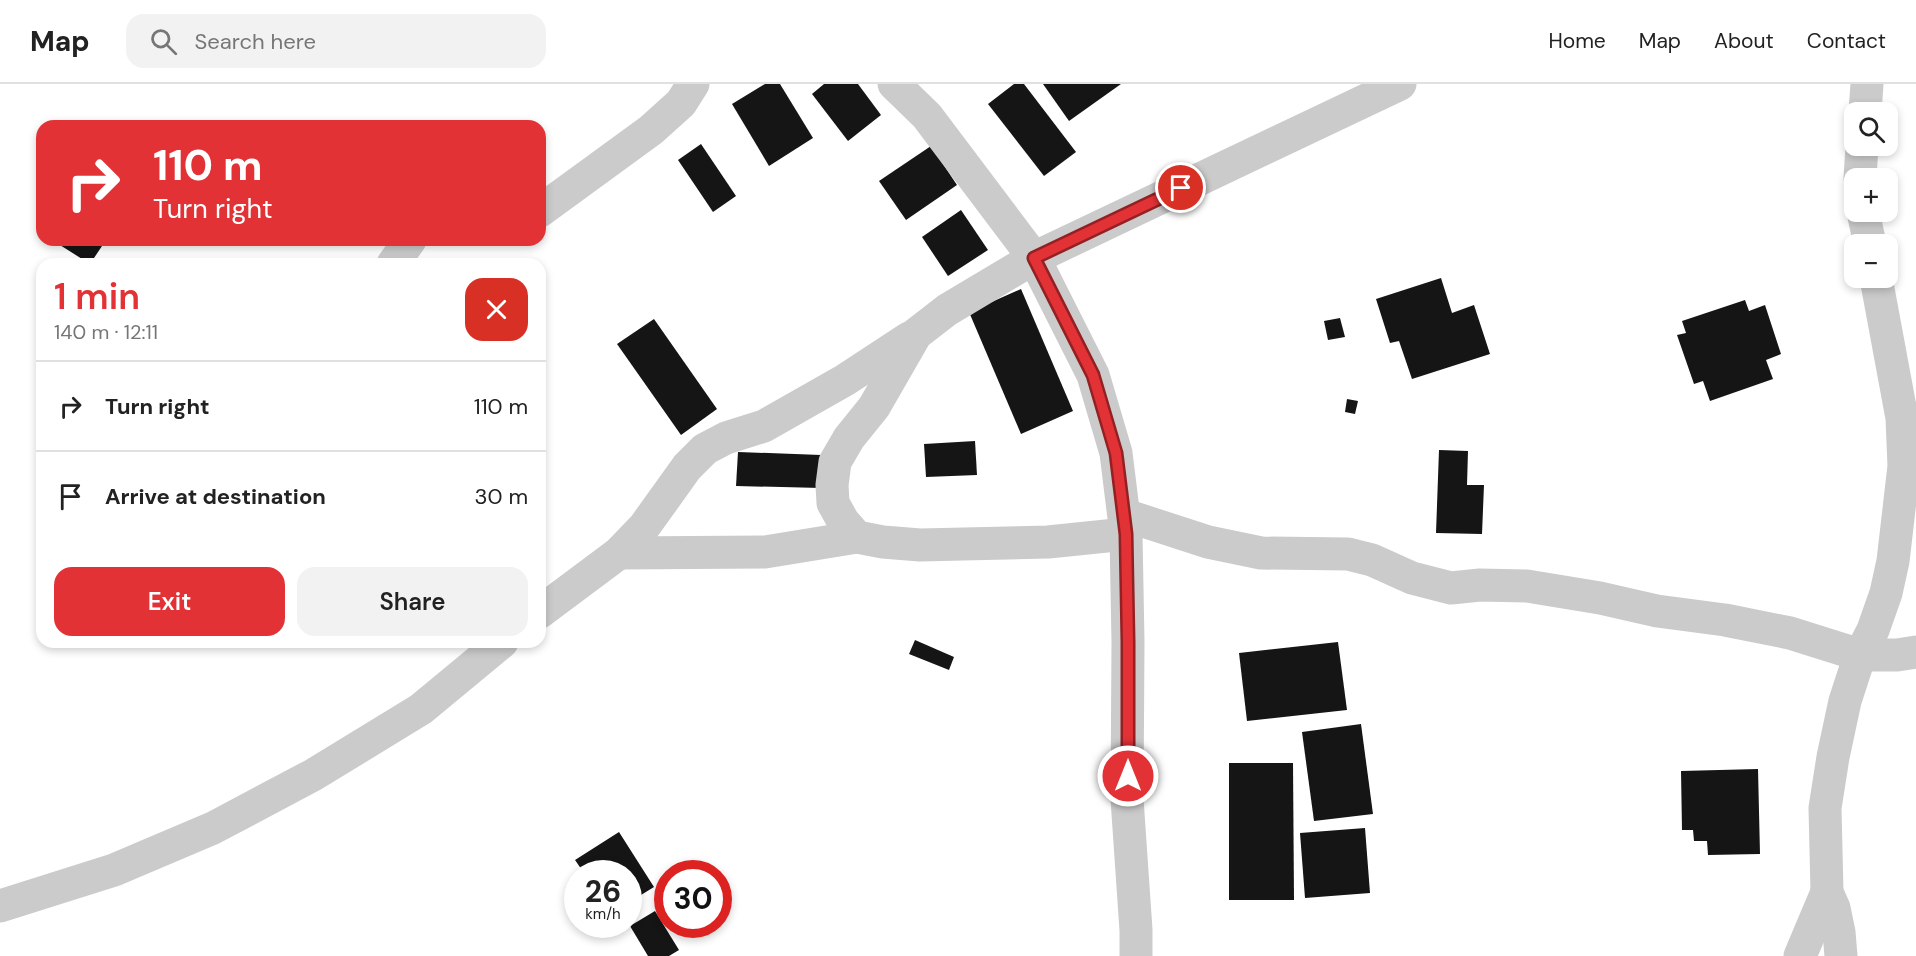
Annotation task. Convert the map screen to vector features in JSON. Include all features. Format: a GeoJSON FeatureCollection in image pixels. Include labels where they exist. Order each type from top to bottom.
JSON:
{"type":"FeatureCollection","features":[{"type":"Feature","properties":{"kind":"street"},"geometry":{"type":"LineString","coordinates":[[546,207],[651,130],[681,103],[693,84]]}},
{"type":"Feature","properties":{"kind":"street"},"geometry":{"type":"LineString","coordinates":[[894,84],[927,116],[1034,258],[1093,375],[1116,453],[1125,524],[1128,642],[1127,799],[1136,956]]}},
{"type":"Feature","properties":{"kind":"street"},"geometry":{"type":"LineString","coordinates":[[546,608],[619,553],[644,527],[687,467],[705,449],[726,438],[764,426],[845,380],[916,334],[947,310],[1034,258],[1400,84]]}},
{"type":"Feature","properties":{"kind":"street"},"geometry":{"type":"LineString","coordinates":[[1866,102],[1867,84]]}},
{"type":"Feature","properties":{"kind":"street"},"geometry":{"type":"LineString","coordinates":[[1841,956],[1836,916],[1827,892],[1825,808],[1845,701],[1860,655],[1873,630],[1886,593],[1893,561],[1904,466],[1902,418],[1878,288]]}},
{"type":"Feature","properties":{"kind":"street"},"geometry":{"type":"LineString","coordinates":[[857,537],[843,521],[833,503],[832,484],[835,462],[849,438],[873,407],[916,334]]}},
{"type":"Feature","properties":{"kind":"street"},"geometry":{"type":"LineString","coordinates":[[619,553],[765,552],[857,537],[920,545],[1048,542],[1125,524],[1261,553],[1348,554],[1372,560],[1412,578],[1451,588],[1480,585],[1527,586],[1600,598],[1657,611],[1725,620],[1790,633],[1860,655],[1897,655],[1916,652]]}},
{"type":"Feature","properties":{"kind":"street"},"geometry":{"type":"LineString","coordinates":[[0,906],[114,870],[213,828],[313,775],[421,709],[495,648]]}},
{"type":"Feature","properties":{"kind":"street"},"geometry":{"type":"LineString","coordinates":[[1800,956],[1827,892]]}},
{"type":"Feature","properties":{"kind":"building"},"geometry":{"type":"Polygon","coordinates":[[[765,84],[780,84],[813,138],[769,166],[732,104],[765,84]]]}},
{"type":"Feature","properties":{"kind":"building"},"geometry":{"type":"Polygon","coordinates":[[[824,84],[858,84],[881,115],[848,141],[812,94],[824,84]]]}},
{"type":"Feature","properties":{"kind":"building"},"geometry":{"type":"Polygon","coordinates":[[[1014,84],[1024,84],[1076,152],[1044,176],[988,104],[1014,84]]]}},
{"type":"Feature","properties":{"kind":"building"},"geometry":{"type":"Polygon","coordinates":[[[1043,84],[1121,84],[1069,121],[1043,84]]]}},
{"type":"Feature","properties":{"kind":"building"},"geometry":{"type":"Polygon","coordinates":[[[701,144],[736,196],[713,212],[678,160],[701,144]]]}},
{"type":"Feature","properties":{"kind":"building"},"geometry":{"type":"Polygon","coordinates":[[[931,146],[957,185],[906,220],[879,181],[931,146]]]}},
{"type":"Feature","properties":{"kind":"building"},"geometry":{"type":"Polygon","coordinates":[[[961,210],[988,250],[948,276],[922,237],[961,210]]]}},
{"type":"Feature","properties":{"kind":"building"},"geometry":{"type":"Polygon","coordinates":[[[62,246],[102,246],[94,258],[80,258],[62,246]]]}},
{"type":"Feature","properties":{"kind":"building"},"geometry":{"type":"Polygon","coordinates":[[[1441,278],[1452,313],[1474,305],[1490,354],[1412,379],[1399,341],[1390,343],[1376,299],[1441,278]]]}},
{"type":"Feature","properties":{"kind":"building"},"geometry":{"type":"Polygon","coordinates":[[[1021,289],[1073,411],[1021,434],[969,312],[1021,289]]]}},
{"type":"Feature","properties":{"kind":"building"},"geometry":{"type":"Polygon","coordinates":[[[1745,300],[1749,311],[1765,305],[1781,354],[1766,360],[1773,379],[1710,401],[1703,381],[1694,384],[1677,335],[1686,333],[1682,321],[1745,300]]]}},
{"type":"Feature","properties":{"kind":"building"},"geometry":{"type":"Polygon","coordinates":[[[1340,318],[1345,337],[1328,340],[1324,321],[1340,318]]]}},
{"type":"Feature","properties":{"kind":"building"},"geometry":{"type":"Polygon","coordinates":[[[654,319],[717,409],[681,435],[617,344],[654,319]]]}},
{"type":"Feature","properties":{"kind":"building"},"geometry":{"type":"Polygon","coordinates":[[[1347,399],[1358,401],[1355,414],[1345,412],[1347,399]]]}},
{"type":"Feature","properties":{"kind":"building"},"geometry":{"type":"Polygon","coordinates":[[[975,441],[977,475],[926,477],[924,444],[975,441]]]}},
{"type":"Feature","properties":{"kind":"building"},"geometry":{"type":"Polygon","coordinates":[[[1439,450],[1468,451],[1467,485],[1484,485],[1482,534],[1436,533],[1439,450]]]}},
{"type":"Feature","properties":{"kind":"building"},"geometry":{"type":"Polygon","coordinates":[[[738,452],[821,455],[821,488],[736,486],[738,452]]]}},
{"type":"Feature","properties":{"kind":"building"},"geometry":{"type":"Polygon","coordinates":[[[915,640],[954,657],[949,670],[909,654],[915,640]]]}},
{"type":"Feature","properties":{"kind":"building"},"geometry":{"type":"Polygon","coordinates":[[[1338,642],[1347,710],[1247,721],[1239,653],[1338,642]]]}},
{"type":"Feature","properties":{"kind":"building"},"geometry":{"type":"Polygon","coordinates":[[[1361,724],[1373,814],[1314,821],[1302,732],[1361,724]]]}},
{"type":"Feature","properties":{"kind":"building"},"geometry":{"type":"Polygon","coordinates":[[[1229,763],[1293,763],[1294,900],[1229,900],[1229,763]]]}},
{"type":"Feature","properties":{"kind":"building"},"geometry":{"type":"Polygon","coordinates":[[[1758,769],[1760,854],[1708,855],[1707,841],[1694,841],[1693,830],[1682,830],[1681,771],[1758,769]]]}},
{"type":"Feature","properties":{"kind":"building"},"geometry":{"type":"Polygon","coordinates":[[[1365,828],[1370,893],[1305,898],[1300,833],[1365,828]]]}},
{"type":"Feature","properties":{"kind":"building"},"geometry":{"type":"Polygon","coordinates":[[[619,832],[637,860],[575,860],[619,832]]]}},
{"type":"Feature","properties":{"kind":"building"},"geometry":{"type":"Polygon","coordinates":[[[642,868],[654,887],[642,894],[642,868]]]}},
{"type":"Feature","properties":{"kind":"building"},"geometry":{"type":"Polygon","coordinates":[[[654,912],[654,938],[672,938],[679,950],[669,956],[648,956],[637,938],[642,938],[642,919],[654,912]]]}},
{"type":"Feature","properties":{"kind":"route"},"geometry":{"type":"LineString","coordinates":[[1128,776],[1126,534],[1116,453],[1093,375],[1034,258],[1181,188]]}}]}
